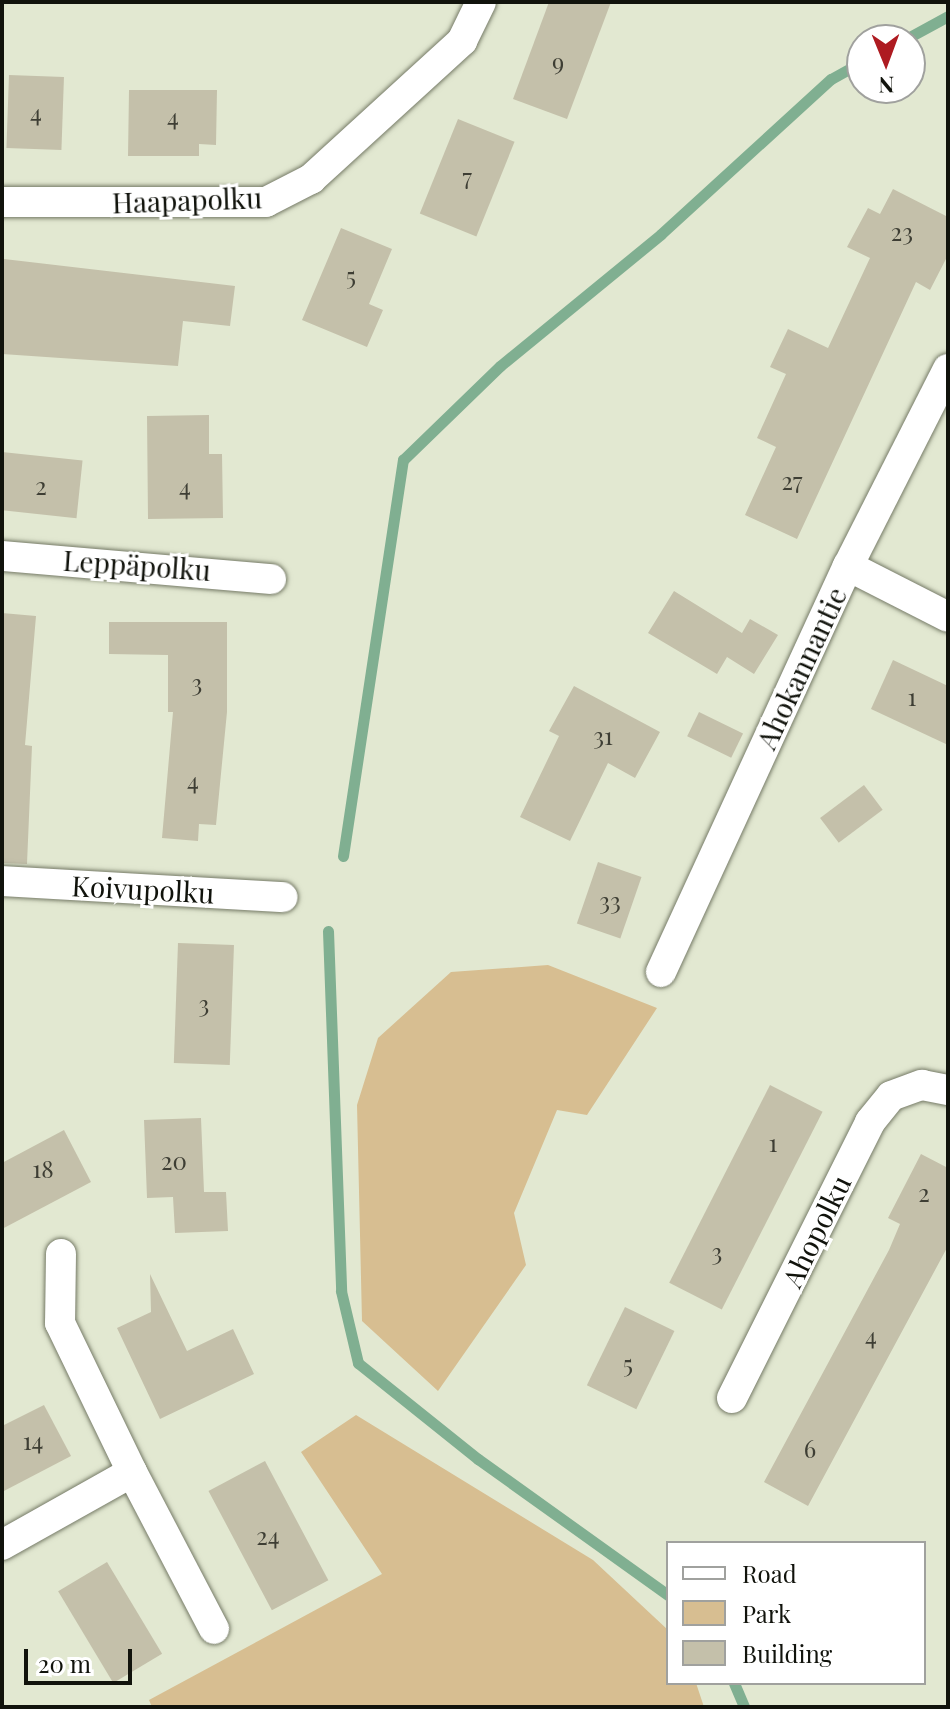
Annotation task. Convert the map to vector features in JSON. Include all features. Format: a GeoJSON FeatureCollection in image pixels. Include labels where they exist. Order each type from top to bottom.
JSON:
{"type":"FeatureCollection","features":[{"type":"Feature","properties":{"kind":"street","name":"Haapapolku"},"geometry":{"type":"LineString","coordinates":[[2,202],[266,202],[311,179],[462,41],[481,2]]}},
{"type":"Feature","properties":{"kind":"street","name":"Ahokannantie"},"geometry":{"type":"LineString","coordinates":[[661,972],[848,566],[948,369]]}},
{"type":"Feature","properties":{"kind":"street","name":"Leppäpolku"},"geometry":{"type":"LineString","coordinates":[[2,556],[271,579]]}},
{"type":"Feature","properties":{"kind":"street"},"geometry":{"type":"LineString","coordinates":[[848,566],[948,617]]}},
{"type":"Feature","properties":{"kind":"street","name":"Koivupolku"},"geometry":{"type":"LineString","coordinates":[[2,881],[283,897]]}},
{"type":"Feature","properties":{"kind":"street","name":"Ahopolku"},"geometry":{"type":"LineString","coordinates":[[732,1398],[870,1122],[891,1096],[935,1088]]}},
{"type":"Feature","properties":{"kind":"street"},"geometry":{"type":"LineString","coordinates":[[61,1254],[60,1323],[132,1472],[214,1629]]}},
{"type":"Feature","properties":{"kind":"street"},"geometry":{"type":"LineString","coordinates":[[2,1545],[132,1472]]}},
{"type":"Feature","properties":{"kind":"green space"},"geometry":{"type":"Polygon","coordinates":[[[548,965],[657,1008],[587,1115],[557,1110],[514,1213],[526,1265],[438,1391],[362,1321],[357,1105],[378,1038],[451,972],[548,965]]]}},
{"type":"Feature","properties":{"kind":"green space"},"geometry":{"type":"Polygon","coordinates":[[[356,1415],[593,1560],[666,1628],[666,1685],[697,1685],[704,1707],[152,1707],[149,1700],[382,1574],[301,1452],[356,1415]]]}},
{"type":"Feature","properties":{"kind":"building"},"geometry":{"type":"Polygon","coordinates":[[[549,2],[611,2],[567,119],[513,99],[549,2]]]}},
{"type":"Feature","properties":{"kind":"building"},"geometry":{"type":"Polygon","coordinates":[[[9,75],[64,77],[61,150],[6,148],[9,75]]]}},
{"type":"Feature","properties":{"kind":"building"},"geometry":{"type":"Polygon","coordinates":[[[129,90],[217,90],[216,145],[199,144],[199,156],[128,156],[129,90]]]}},
{"type":"Feature","properties":{"kind":"building"},"geometry":{"type":"Polygon","coordinates":[[[458,119],[515,142],[476,236],[420,214],[458,119]]]}},
{"type":"Feature","properties":{"kind":"building"},"geometry":{"type":"Polygon","coordinates":[[[893,189],[948,217],[948,255],[930,290],[916,282],[797,539],[745,515],[776,447],[757,438],[786,374],[770,367],[788,329],[828,348],[870,258],[847,247],[868,208],[880,214],[893,189]]]}},
{"type":"Feature","properties":{"kind":"building"},"geometry":{"type":"Polygon","coordinates":[[[341,228],[392,249],[369,304],[383,310],[367,347],[302,320],[341,228]]]}},
{"type":"Feature","properties":{"kind":"building"},"geometry":{"type":"Polygon","coordinates":[[[4,259],[235,286],[230,326],[183,321],[178,366],[2,354],[4,259]]]}},
{"type":"Feature","properties":{"kind":"building"},"geometry":{"type":"Polygon","coordinates":[[[209,415],[209,454],[222,454],[223,518],[148,519],[147,416],[209,415]]]}},
{"type":"Feature","properties":{"kind":"building"},"geometry":{"type":"Polygon","coordinates":[[[2,452],[83,460],[76,518],[2,510],[2,452]]]}},
{"type":"Feature","properties":{"kind":"building"},"geometry":{"type":"Polygon","coordinates":[[[674,591],[742,633],[750,619],[778,635],[754,674],[727,657],[717,674],[648,633],[674,591]]]}},
{"type":"Feature","properties":{"kind":"building"},"geometry":{"type":"Polygon","coordinates":[[[2,613],[36,616],[25,745],[32,746],[27,864],[2,863],[2,613]]]}},
{"type":"Feature","properties":{"kind":"building"},"geometry":{"type":"Polygon","coordinates":[[[109,622],[227,622],[227,712],[216,825],[199,824],[198,841],[162,838],[173,712],[168,712],[168,655],[109,654],[109,622]]]}},
{"type":"Feature","properties":{"kind":"building"},"geometry":{"type":"Polygon","coordinates":[[[893,660],[948,686],[948,745],[871,709],[893,660]]]}},
{"type":"Feature","properties":{"kind":"building"},"geometry":{"type":"Polygon","coordinates":[[[574,686],[660,732],[635,778],[608,763],[570,841],[520,817],[559,736],[549,731],[574,686]]]}},
{"type":"Feature","properties":{"kind":"building"},"geometry":{"type":"Polygon","coordinates":[[[699,712],[743,733],[731,758],[687,736],[699,712]]]}},
{"type":"Feature","properties":{"kind":"building"},"geometry":{"type":"Polygon","coordinates":[[[864,785],[883,810],[839,843],[820,818],[864,785]]]}},
{"type":"Feature","properties":{"kind":"building"},"geometry":{"type":"Polygon","coordinates":[[[598,862],[641,877],[620,938],[577,923],[598,862]]]}},
{"type":"Feature","properties":{"kind":"building"},"geometry":{"type":"Polygon","coordinates":[[[178,943],[234,945],[230,1065],[174,1063],[178,943]]]}},
{"type":"Feature","properties":{"kind":"building"},"geometry":{"type":"Polygon","coordinates":[[[770,1085],[823,1112],[722,1310],[669,1283],[770,1085]]]}},
{"type":"Feature","properties":{"kind":"building"},"geometry":{"type":"Polygon","coordinates":[[[201,1118],[204,1192],[226,1192],[228,1231],[175,1233],[173,1197],[147,1198],[144,1120],[201,1118]]]}},
{"type":"Feature","properties":{"kind":"building"},"geometry":{"type":"Polygon","coordinates":[[[64,1130],[91,1182],[2,1229],[2,1163],[64,1130]]]}},
{"type":"Feature","properties":{"kind":"building"},"geometry":{"type":"Polygon","coordinates":[[[921,1154],[948,1168],[948,1246],[808,1506],[764,1482],[889,1250],[900,1224],[888,1218],[921,1154]]]}},
{"type":"Feature","properties":{"kind":"building"},"geometry":{"type":"Polygon","coordinates":[[[150,1274],[187,1351],[233,1329],[254,1374],[160,1419],[117,1328],[151,1312],[150,1274]]]}},
{"type":"Feature","properties":{"kind":"building"},"geometry":{"type":"Polygon","coordinates":[[[625,1307],[674,1331],[636,1409],[587,1385],[625,1307]]]}},
{"type":"Feature","properties":{"kind":"building"},"geometry":{"type":"Polygon","coordinates":[[[44,1405],[71,1456],[2,1492],[2,1426],[44,1405]]]}},
{"type":"Feature","properties":{"kind":"building"},"geometry":{"type":"Polygon","coordinates":[[[265,1461],[328,1580],[272,1610],[208,1491],[265,1461]]]}},
{"type":"Feature","properties":{"kind":"building"},"geometry":{"type":"Polygon","coordinates":[[[107,1562],[162,1654],[113,1683],[58,1591],[107,1562]]]}},
{"type":"Feature","properties":{"kind":"waterway"},"geometry":{"type":"LineString","coordinates":[[926,28],[948,16]]}},
{"type":"Feature","properties":{"kind":"waterway"},"geometry":{"type":"LineString","coordinates":[[343,856],[403,460],[500,366],[661,234],[831,79],[846,71]]}},
{"type":"Feature","properties":{"kind":"waterway"},"geometry":{"type":"LineString","coordinates":[[328,931],[341,1291],[358,1363],[478,1459],[666,1594]]}},
{"type":"Feature","properties":{"kind":"waterway"},"geometry":{"type":"LineString","coordinates":[[735,1685],[744,1707]]}}]}
